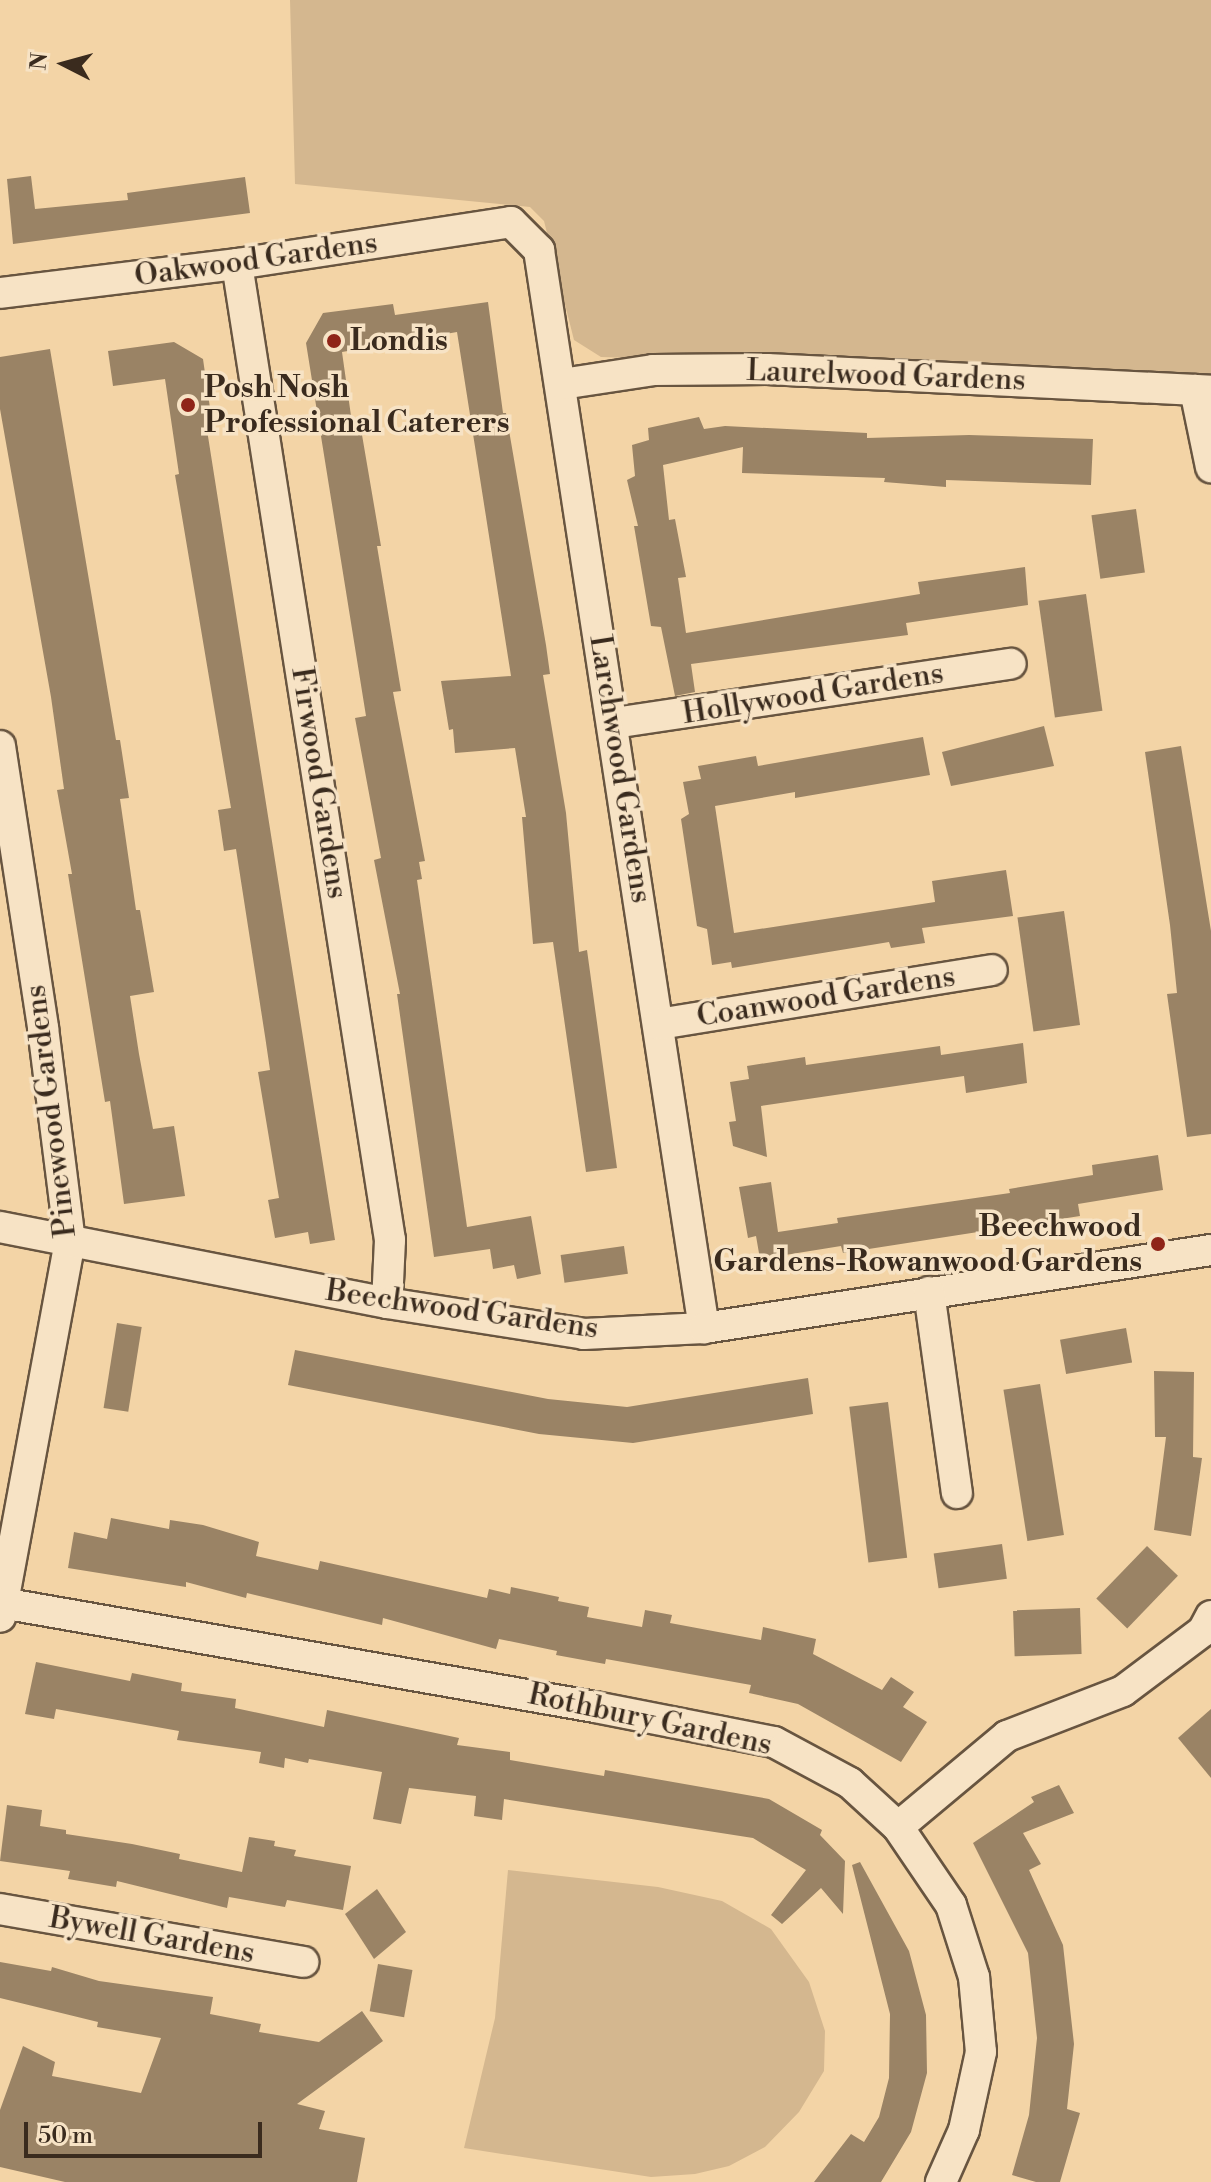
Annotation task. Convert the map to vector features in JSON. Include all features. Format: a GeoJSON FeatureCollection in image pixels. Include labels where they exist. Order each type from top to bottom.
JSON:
{"type":"FeatureCollection","features":[{"type":"Feature","properties":{"kind":"street","name":"Oakwood Gardens"},"geometry":{"type":"LineString","coordinates":[[0,293],[237,264],[511,222]]}},
{"type":"Feature","properties":{"kind":"street","name":"Larchwood Gardens"},"geometry":{"type":"LineString","coordinates":[[511,222],[539,250],[614,723],[704,1328]]}},
{"type":"Feature","properties":{"kind":"street","name":"Firwood Gardens"},"geometry":{"type":"LineString","coordinates":[[237,264],[390,1240],[387,1303]]}},
{"type":"Feature","properties":{"kind":"street","name":"Laurelwood Gardens"},"geometry":{"type":"LineString","coordinates":[[562,384],[653,370],[767,369],[1203,391]]}},
{"type":"Feature","properties":{"kind":"street"},"geometry":{"type":"LineString","coordinates":[[1203,391],[1211,467]]}},
{"type":"Feature","properties":{"kind":"street","name":"Hollywood Gardens"},"geometry":{"type":"LineString","coordinates":[[614,723],[1011,664]]}},
{"type":"Feature","properties":{"kind":"street","name":"Pinewood Gardens"},"geometry":{"type":"LineString","coordinates":[[0,746],[43,1028],[70,1241],[1,1610]]}},
{"type":"Feature","properties":{"kind":"street","name":"Coanwood Gardens"},"geometry":{"type":"LineString","coordinates":[[659,1024],[992,970]]}},
{"type":"Feature","properties":{"kind":"street","name":"Beechwood Gardens"},"geometry":{"type":"LineString","coordinates":[[0,1227],[387,1303],[584,1334],[704,1328],[1211,1250]]}},
{"type":"Feature","properties":{"kind":"street"},"geometry":{"type":"LineString","coordinates":[[929,1292],[957,1493]]}},
{"type":"Feature","properties":{"kind":"street","name":"Rothbury Gardens"},"geometry":{"type":"LineString","coordinates":[[1,1610],[595,1707],[774,1742],[850,1783],[898,1827],[951,1905],[974,1977],[981,2052],[964,2130],[941,2182]]}},
{"type":"Feature","properties":{"kind":"street"},"geometry":{"type":"LineString","coordinates":[[898,1827],[1007,1736],[1123,1691],[1203,1631],[1211,1616]]}},
{"type":"Feature","properties":{"kind":"street","name":"Bywell Gardens"},"geometry":{"type":"LineString","coordinates":[[0,1909],[303,1962]]}},
{"type":"Feature","properties":{"kind":"shaded area"},"geometry":{"type":"Polygon","coordinates":[[[290,0],[1211,0],[1211,378],[601,357],[574,340],[544,221],[530,207],[295,184],[290,0]]]}},
{"type":"Feature","properties":{"kind":"shaded area"},"geometry":{"type":"Polygon","coordinates":[[[508,1870],[658,1887],[722,1901],[771,1929],[809,1982],[825,2031],[824,2071],[799,2112],[765,2147],[729,2166],[695,2174],[651,2177],[464,2148],[495,2018],[508,1870]]]}},
{"type":"Feature","properties":{"kind":"building"},"geometry":{"type":"Polygon","coordinates":[[[31,176],[35,209],[128,200],[127,193],[245,177],[250,213],[13,244],[7,179],[31,176]]]}},
{"type":"Feature","properties":{"kind":"building"},"geometry":{"type":"Polygon","coordinates":[[[488,302],[503,413],[506,413],[546,645],[550,674],[543,675],[566,813],[579,952],[587,950],[617,1168],[586,1172],[553,942],[533,944],[522,817],[526,817],[515,748],[455,753],[453,729],[449,730],[441,681],[511,676],[457,332],[342,352],[353,430],[361,429],[381,546],[377,546],[401,691],[393,692],[425,861],[419,862],[422,879],[417,880],[467,1227],[531,1216],[541,1274],[517,1279],[514,1265],[493,1269],[490,1249],[434,1257],[397,994],[400,994],[374,860],[381,858],[355,718],[366,716],[306,343],[323,313],[393,304],[395,315],[488,302]]]}},
{"type":"Feature","properties":{"kind":"building"},"geometry":{"type":"Polygon","coordinates":[[[174,342],[203,359],[213,429],[207,430],[335,1240],[310,1244],[308,1232],[275,1238],[268,1200],[279,1198],[258,1072],[270,1070],[236,849],[224,851],[218,810],[231,808],[175,475],[179,474],[165,379],[113,386],[108,351],[174,342]]]}},
{"type":"Feature","properties":{"kind":"building"},"geometry":{"type":"Polygon","coordinates":[[[50,349],[116,740],[120,740],[129,798],[120,799],[136,910],[140,910],[154,992],[130,996],[139,1054],[153,1129],[174,1126],[185,1196],[124,1204],[110,1101],[105,1102],[68,874],[72,874],[57,790],[64,789],[51,697],[0,409],[0,357],[50,349]]]}},
{"type":"Feature","properties":{"kind":"building"},"geometry":{"type":"Polygon","coordinates":[[[699,417],[704,429],[725,426],[867,433],[867,438],[969,435],[1093,439],[1091,485],[946,480],[946,487],[884,482],[885,478],[742,473],[743,447],[663,465],[669,520],[675,519],[686,577],[678,578],[686,633],[920,594],[918,582],[1025,567],[1028,605],[906,623],[908,635],[691,664],[695,692],[675,696],[661,627],[651,626],[634,526],[638,526],[627,480],[635,476],[632,445],[649,440],[648,428],[699,417]]]}},
{"type":"Feature","properties":{"kind":"building"},"geometry":{"type":"Polygon","coordinates":[[[1136,509],[1145,572],[1100,579],[1091,515],[1136,509]]]}},
{"type":"Feature","properties":{"kind":"building"},"geometry":{"type":"Polygon","coordinates":[[[1086,594],[1102,711],[1055,718],[1038,601],[1086,594]]]}},
{"type":"Feature","properties":{"kind":"building"},"geometry":{"type":"Polygon","coordinates":[[[1044,726],[1054,766],[951,786],[942,752],[1044,726]]]}},
{"type":"Feature","properties":{"kind":"building"},"geometry":{"type":"Polygon","coordinates":[[[923,737],[930,775],[795,798],[795,792],[715,806],[734,933],[935,902],[932,881],[1006,870],[1013,916],[922,928],[925,943],[891,948],[889,942],[732,968],[731,962],[712,965],[707,929],[697,926],[681,819],[689,814],[683,782],[701,779],[698,766],[756,756],[758,766],[923,737]]]}},
{"type":"Feature","properties":{"kind":"building"},"geometry":{"type":"Polygon","coordinates":[[[1181,746],[1211,931],[1211,1134],[1187,1137],[1167,994],[1177,993],[1170,925],[1145,752],[1181,746]]]}},
{"type":"Feature","properties":{"kind":"building"},"geometry":{"type":"Polygon","coordinates":[[[1064,911],[1080,1025],[1033,1031],[1017,918],[1064,911]]]}},
{"type":"Feature","properties":{"kind":"building"},"geometry":{"type":"Polygon","coordinates":[[[1023,1043],[1027,1083],[966,1093],[964,1076],[761,1106],[767,1157],[733,1146],[729,1122],[736,1121],[730,1082],[749,1079],[747,1066],[805,1057],[806,1065],[940,1046],[941,1055],[1023,1043]]]}},
{"type":"Feature","properties":{"kind":"building"},"geometry":{"type":"Polygon","coordinates":[[[1158,1155],[1163,1190],[1078,1204],[1080,1216],[843,1253],[841,1246],[760,1259],[756,1236],[748,1238],[739,1187],[771,1182],[778,1232],[838,1223],[837,1218],[1010,1193],[1009,1189],[1093,1175],[1092,1165],[1158,1155]]]}},
{"type":"Feature","properties":{"kind":"building"},"geometry":{"type":"Polygon","coordinates":[[[624,1246],[628,1274],[565,1283],[561,1255],[624,1246]]]}},
{"type":"Feature","properties":{"kind":"building"},"geometry":{"type":"Polygon","coordinates":[[[117,1323],[142,1327],[128,1412],[104,1408],[117,1323]]]}},
{"type":"Feature","properties":{"kind":"building"},"geometry":{"type":"Polygon","coordinates":[[[1126,1328],[1132,1362],[1066,1374],[1060,1340],[1126,1328]]]}},
{"type":"Feature","properties":{"kind":"building"},"geometry":{"type":"Polygon","coordinates":[[[295,1350],[548,1399],[627,1407],[808,1378],[813,1414],[633,1443],[539,1434],[288,1385],[295,1350]]]}},
{"type":"Feature","properties":{"kind":"building"},"geometry":{"type":"Polygon","coordinates":[[[1154,1371],[1194,1372],[1193,1457],[1202,1458],[1191,1536],[1154,1530],[1166,1437],[1155,1437],[1154,1371]]]}},
{"type":"Feature","properties":{"kind":"building"},"geometry":{"type":"Polygon","coordinates":[[[1040,1384],[1064,1535],[1027,1541],[1003,1390],[1040,1384]]]}},
{"type":"Feature","properties":{"kind":"building"},"geometry":{"type":"Polygon","coordinates":[[[888,1402],[907,1558],[868,1563],[849,1407],[888,1402]]]}},
{"type":"Feature","properties":{"kind":"building"},"geometry":{"type":"Polygon","coordinates":[[[111,1518],[169,1529],[170,1520],[203,1525],[259,1542],[256,1556],[318,1570],[320,1561],[487,1598],[489,1589],[510,1594],[511,1587],[589,1607],[587,1617],[642,1627],[645,1610],[672,1615],[670,1623],[761,1640],[763,1627],[816,1639],[813,1654],[882,1690],[891,1677],[914,1692],[903,1707],[927,1722],[901,1762],[798,1704],[749,1693],[751,1685],[606,1659],[605,1664],[556,1655],[557,1651],[499,1639],[496,1649],[383,1618],[382,1625],[247,1593],[246,1598],[186,1582],[186,1587],[68,1568],[74,1532],[107,1539],[111,1518]]]}},
{"type":"Feature","properties":{"kind":"building"},"geometry":{"type":"Polygon","coordinates":[[[1002,1544],[1007,1579],[939,1588],[934,1554],[1002,1544]]]}},
{"type":"Feature","properties":{"kind":"building"},"geometry":{"type":"Polygon","coordinates":[[[1147,1546],[1178,1576],[1127,1628],[1096,1599],[1147,1546]]]}},
{"type":"Feature","properties":{"kind":"building"},"geometry":{"type":"Polygon","coordinates":[[[1080,1608],[1082,1654],[1015,1656],[1013,1610],[1080,1608]]]}},
{"type":"Feature","properties":{"kind":"building"},"geometry":{"type":"Polygon","coordinates":[[[36,1662],[130,1681],[132,1673],[182,1683],[181,1691],[236,1699],[235,1708],[324,1727],[327,1710],[459,1738],[457,1745],[510,1752],[510,1760],[604,1776],[605,1770],[769,1799],[822,1830],[820,1835],[845,1861],[843,1914],[821,1888],[782,1924],[771,1915],[806,1870],[753,1838],[504,1799],[502,1820],[474,1816],[476,1796],[409,1788],[401,1824],[373,1819],[382,1772],[309,1759],[308,1763],[285,1758],[284,1768],[259,1763],[261,1752],[177,1740],[179,1731],[56,1709],[54,1719],[25,1714],[36,1662]]]}},
{"type":"Feature","properties":{"kind":"building"},"geometry":{"type":"Polygon","coordinates":[[[1211,1709],[1211,1778],[1178,1738],[1211,1709]]]}},
{"type":"Feature","properties":{"kind":"building"},"geometry":{"type":"Polygon","coordinates":[[[1059,1785],[1074,1813],[1023,1833],[1041,1864],[1029,1870],[1063,1945],[1074,2044],[1067,2109],[1080,2113],[1060,2182],[1036,2182],[1012,2175],[1029,2115],[1037,2038],[1028,1953],[973,1843],[1034,1802],[1031,1797],[1059,1785]]]}},
{"type":"Feature","properties":{"kind":"building"},"geometry":{"type":"Polygon","coordinates":[[[7,1805],[42,1810],[40,1826],[66,1830],[66,1834],[180,1854],[179,1859],[242,1872],[249,1837],[275,1841],[274,1846],[296,1850],[294,1856],[351,1866],[343,1910],[287,1900],[285,1907],[229,1897],[227,1908],[117,1881],[116,1887],[68,1879],[70,1871],[0,1861],[7,1805]]]}},
{"type":"Feature","properties":{"kind":"building"},"geometry":{"type":"Polygon","coordinates":[[[860,1862],[909,1951],[926,2015],[927,2073],[911,2132],[881,2182],[814,2182],[851,2134],[864,2142],[879,2117],[889,2078],[890,2014],[852,1865],[860,1862]]]}},
{"type":"Feature","properties":{"kind":"building"},"geometry":{"type":"Polygon","coordinates":[[[377,1889],[406,1932],[374,1959],[345,1914],[377,1889]]]}},
{"type":"Feature","properties":{"kind":"building"},"geometry":{"type":"Polygon","coordinates":[[[0,1962],[51,1971],[52,1967],[99,1981],[213,1997],[210,2014],[261,2024],[259,2032],[319,2042],[362,2011],[383,2041],[297,2104],[325,2111],[319,2129],[365,2138],[357,2182],[65,2182],[0,2167],[0,2110],[23,2046],[55,2062],[52,2076],[141,2093],[161,2038],[97,2027],[98,2022],[0,1998],[0,1962]]]}},
{"type":"Feature","properties":{"kind":"building"},"geometry":{"type":"Polygon","coordinates":[[[378,1964],[412,1970],[404,2017],[370,2011],[378,1964]]]}},
{"type":"Feature","properties":{"kind":"place","name":"Londis"},"geometry":{"type":"Point","coordinates":[334,341]}},
{"type":"Feature","properties":{"kind":"place","name":"Posh Nosh Professional Caterers"},"geometry":{"type":"Point","coordinates":[188,405]}},
{"type":"Feature","properties":{"kind":"place","name":"Beechwood Gardens-Rowanwood Gardens"},"geometry":{"type":"Point","coordinates":[1158,1244]}}]}
